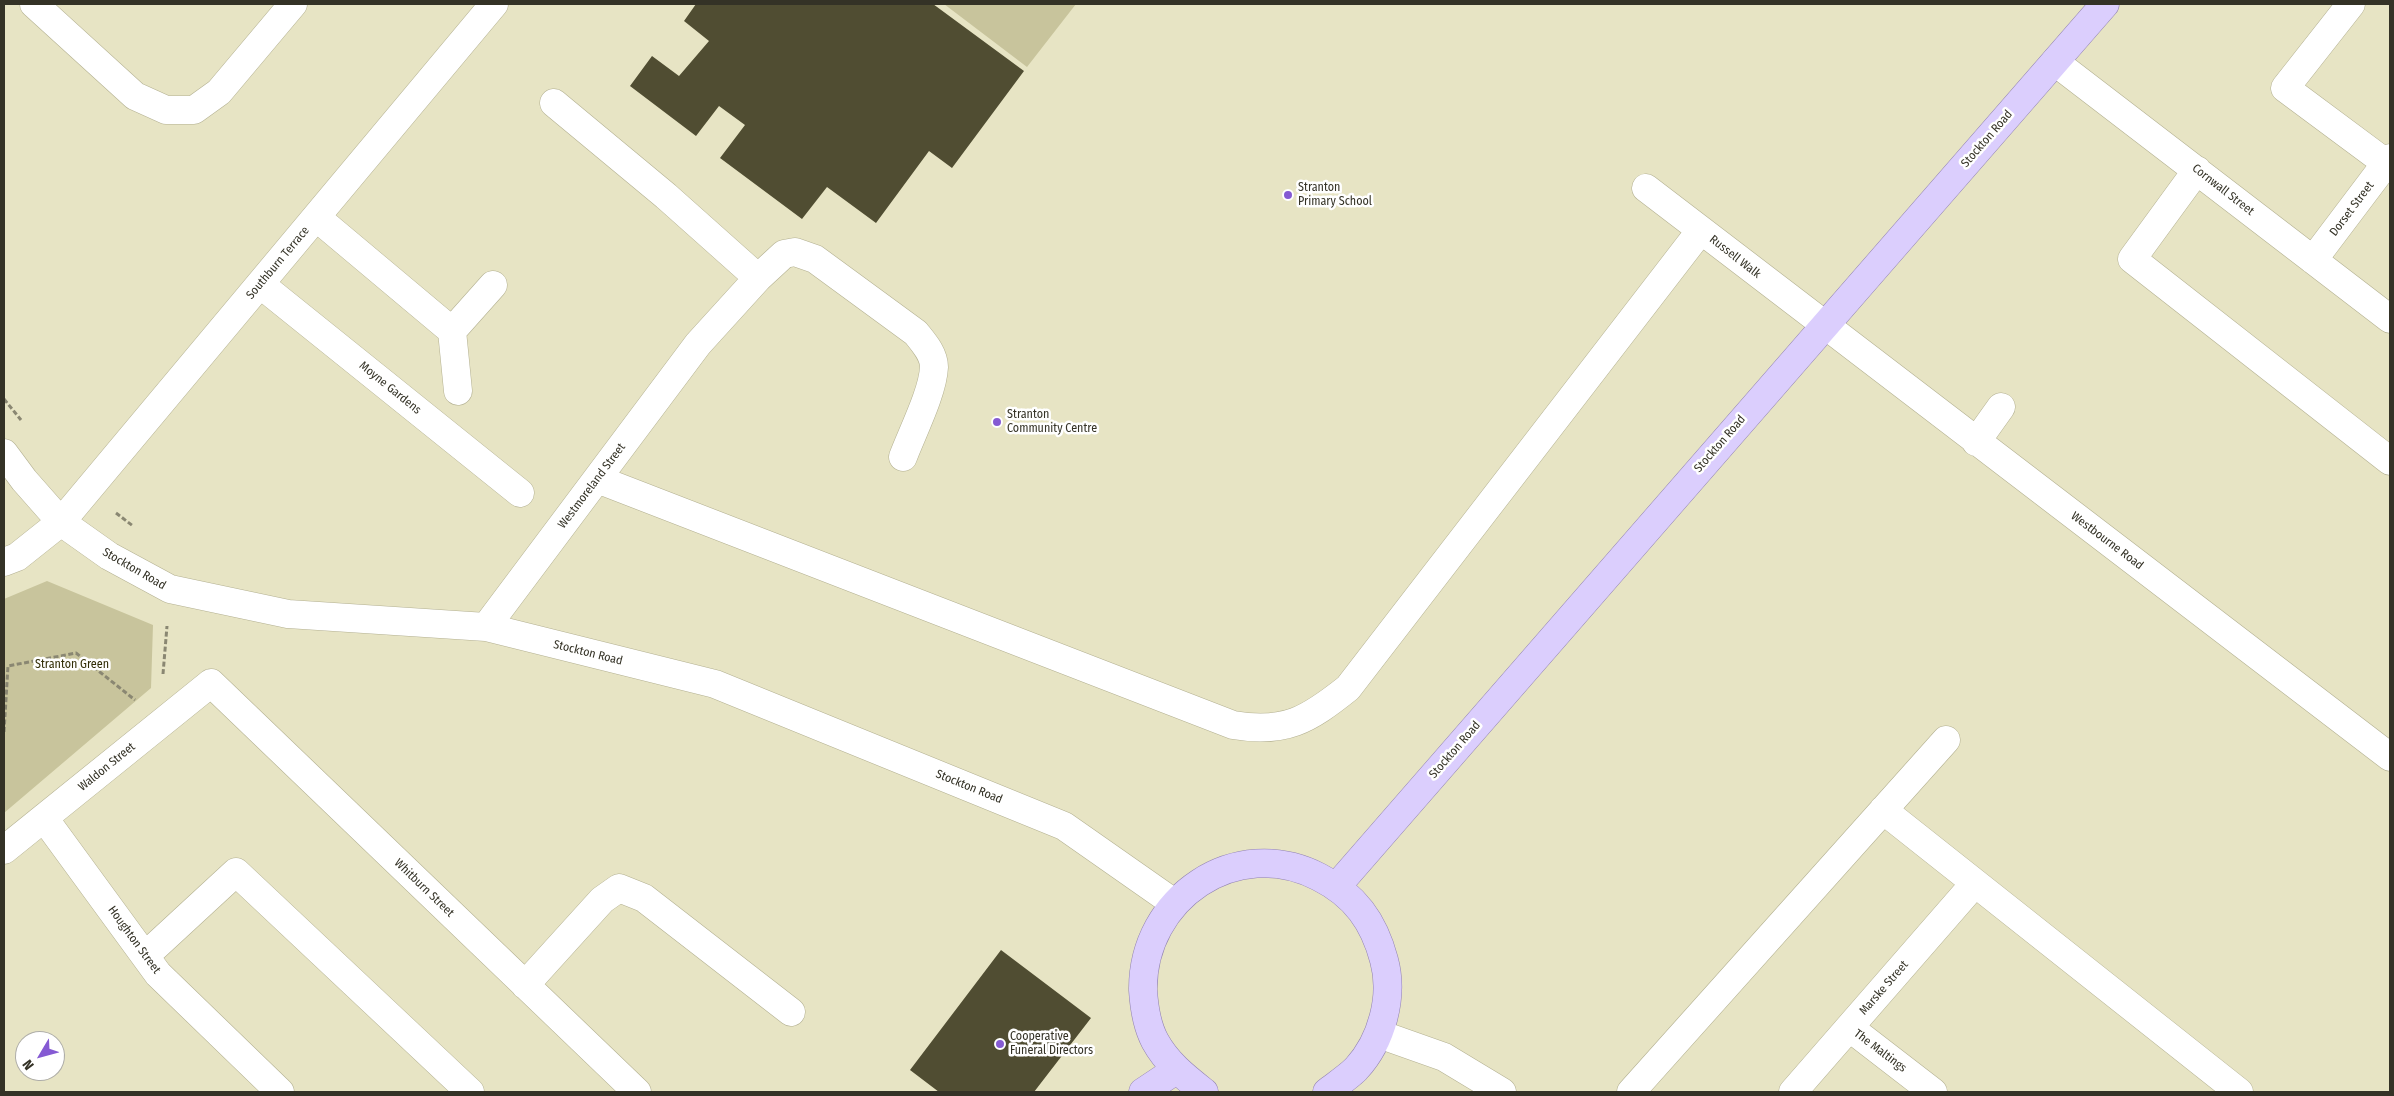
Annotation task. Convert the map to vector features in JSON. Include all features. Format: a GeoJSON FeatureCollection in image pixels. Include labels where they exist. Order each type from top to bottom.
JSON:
{"type":"FeatureCollection","features":[{"type":"Feature","properties":{"kind":"main road","name":"Stockton Road"},"geometry":{"type":"LineString","coordinates":[[1337,886],[1824,325],[2106,4]]}},
{"type":"Feature","properties":{"kind":"main road"},"geometry":{"type":"LineString","coordinates":[[1204,1092],[1176,1070],[1155,1040],[1144,1006],[1143,969],[1154,934],[1174,904],[1201,880],[1234,866],[1270,863],[1305,869],[1337,886],[1361,909],[1378,937],[1387,969],[1387,1002],[1379,1034],[1357,1068],[1327,1092]]}},
{"type":"Feature","properties":{"kind":"main road"},"geometry":{"type":"LineString","coordinates":[[1143,1092],[1176,1070]]}},
{"type":"Feature","properties":{"kind":"street"},"geometry":{"type":"LineString","coordinates":[[34,4],[135,96],[166,110],[194,110],[219,92],[293,4]]}},
{"type":"Feature","properties":{"kind":"street","name":"Southburn Terrace"},"geometry":{"type":"LineString","coordinates":[[4,562],[17,558],[61,522],[494,4]]}},
{"type":"Feature","properties":{"kind":"street"},"geometry":{"type":"LineString","coordinates":[[2351,4],[2285,88],[2388,161]]}},
{"type":"Feature","properties":{"kind":"street","name":"Cornwall Street"},"geometry":{"type":"LineString","coordinates":[[2055,62],[2390,319]]}},
{"type":"Feature","properties":{"kind":"street"},"geometry":{"type":"LineString","coordinates":[[554,103],[666,196],[758,278]]}},
{"type":"Feature","properties":{"kind":"street","name":"Dorset Street"},"geometry":{"type":"LineString","coordinates":[[2313,260],[2388,161]]}},
{"type":"Feature","properties":{"kind":"street"},"geometry":{"type":"LineString","coordinates":[[2197,170],[2132,259],[2390,461]]}},
{"type":"Feature","properties":{"kind":"street","name":"Russell Walk"},"geometry":{"type":"LineString","coordinates":[[1646,188],[1824,325]]}},
{"type":"Feature","properties":{"kind":"street"},"geometry":{"type":"LineString","coordinates":[[316,218],[452,331],[458,391]]}},
{"type":"Feature","properties":{"kind":"street"},"geometry":{"type":"LineString","coordinates":[[597,480],[1232,725],[1257,729],[1282,727],[1318,712],[1348,688],[1701,230]]}},
{"type":"Feature","properties":{"kind":"street","name":"Westmoreland Street"},"geometry":{"type":"LineString","coordinates":[[486,627],[698,344],[758,278],[784,254],[795,252],[815,259],[916,333],[928,347],[934,367],[928,391],[903,457]]}},
{"type":"Feature","properties":{"kind":"street","name":"Moyne Gardens"},"geometry":{"type":"LineString","coordinates":[[260,284],[520,493]]}},
{"type":"Feature","properties":{"kind":"street"},"geometry":{"type":"LineString","coordinates":[[452,331],[493,285]]}},
{"type":"Feature","properties":{"kind":"street","name":"Westbourne Road"},"geometry":{"type":"LineString","coordinates":[[1824,325],[2390,757]]}},
{"type":"Feature","properties":{"kind":"street"},"geometry":{"type":"LineString","coordinates":[[1976,442],[2001,407]]}},
{"type":"Feature","properties":{"kind":"street","name":"Stockton Road"},"geometry":{"type":"LineString","coordinates":[[4,453],[24,480],[61,522],[109,556],[170,589],[288,614],[486,627],[715,684],[1064,826],[1174,904]]}},
{"type":"Feature","properties":{"kind":"street","name":"Waldon Street"},"geometry":{"type":"LineString","coordinates":[[4,850],[211,683]]}},
{"type":"Feature","properties":{"kind":"street","name":"Whitburn Street"},"geometry":{"type":"LineString","coordinates":[[211,683],[637,1092]]}},
{"type":"Feature","properties":{"kind":"street"},"geometry":{"type":"LineString","coordinates":[[1631,1092],[1946,740]]}},
{"type":"Feature","properties":{"kind":"street"},"geometry":{"type":"LineString","coordinates":[[1883,810],[2239,1092]]}},
{"type":"Feature","properties":{"kind":"street","name":"Houghton Street"},"geometry":{"type":"LineString","coordinates":[[44,818],[158,974],[280,1092]]}},
{"type":"Feature","properties":{"kind":"street"},"geometry":{"type":"LineString","coordinates":[[145,956],[236,872],[470,1092]]}},
{"type":"Feature","properties":{"kind":"street","name":"Marske Street"},"geometry":{"type":"LineString","coordinates":[[1793,1092],[1975,883]]}},
{"type":"Feature","properties":{"kind":"street"},"geometry":{"type":"LineString","coordinates":[[525,985],[602,900],[619,888],[644,898],[792,1012]]}},
{"type":"Feature","properties":{"kind":"street","name":"The Maltings"},"geometry":{"type":"LineString","coordinates":[[1850,1028],[1933,1092]]}},
{"type":"Feature","properties":{"kind":"street"},"geometry":{"type":"LineString","coordinates":[[1379,1034],[1444,1057],[1502,1092]]}},
{"type":"Feature","properties":{"kind":"path"},"geometry":{"type":"LineString","coordinates":[[170,589],[163,677],[173,714]]}},
{"type":"Feature","properties":{"kind":"path"},"geometry":{"type":"LineString","coordinates":[[4,732],[6,666],[76,652],[173,714]]}},
{"type":"Feature","properties":{"kind":"green space"},"geometry":{"type":"Polygon","coordinates":[[[944,4],[1076,4],[1027,67],[944,4]]]}},
{"type":"Feature","properties":{"kind":"green space","name":"Stranton Green"},"geometry":{"type":"Polygon","coordinates":[[[47,581],[153,625],[151,688],[4,813],[4,599],[47,581]]]}},
{"type":"Feature","properties":{"kind":"building"},"geometry":{"type":"Polygon","coordinates":[[[696,4],[933,4],[1024,71],[952,168],[929,151],[876,223],[827,187],[802,219],[720,158],[745,125],[719,106],[696,136],[630,86],[652,56],[679,76],[709,41],[684,21],[696,4]]]}},
{"type":"Feature","properties":{"kind":"building","name":"Cooperative Funeral Directors"},"geometry":{"type":"Polygon","coordinates":[[[1001,950],[1091,1018],[1034,1092],[939,1092],[910,1070],[1001,950]]]}},
{"type":"Feature","properties":{"kind":"place","name":"Stranton Primary School"},"geometry":{"type":"Point","coordinates":[1288,195]}},
{"type":"Feature","properties":{"kind":"place","name":"Stranton Community Centre"},"geometry":{"type":"Point","coordinates":[997,422]}},
{"type":"Feature","properties":{"kind":"place","name":"Cooperative Funeral Directors"},"geometry":{"type":"Point","coordinates":[1000,1044]}}]}
